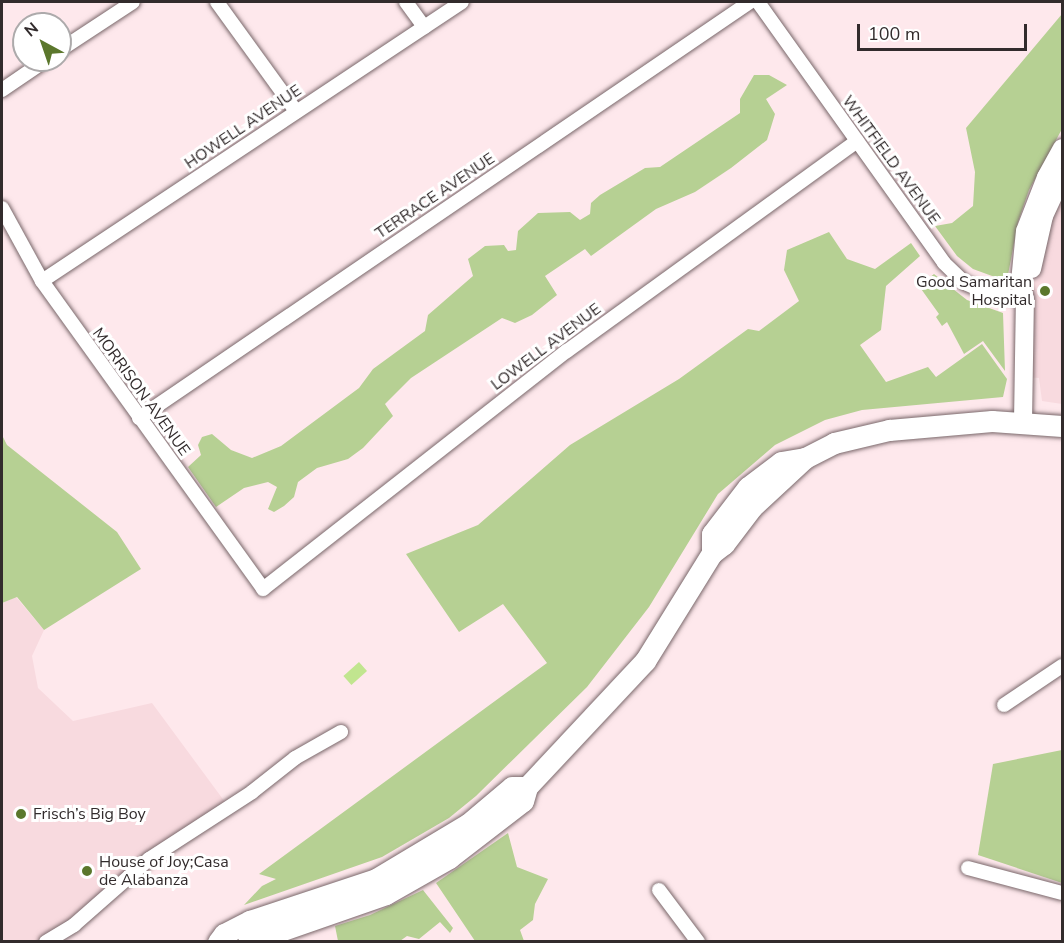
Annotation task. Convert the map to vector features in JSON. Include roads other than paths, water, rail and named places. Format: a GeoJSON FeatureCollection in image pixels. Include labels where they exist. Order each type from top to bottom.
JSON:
{"type":"FeatureCollection","features":[{"type":"Feature","properties":{"kind":"main road"},"geometry":{"type":"LineString","coordinates":[[248,942],[357,905],[423,874],[506,816],[523,801],[527,787],[645,661],[712,553],[712,534],[748,487],[781,462],[805,458],[834,443],[872,433],[1023,422],[1062,426]]}},
{"type":"Feature","properties":{"kind":"main road"},"geometry":{"type":"LineString","coordinates":[[218,942],[224,933],[250,921],[376,879],[430,850],[512,787],[527,787]]}},
{"type":"Feature","properties":{"kind":"street"},"geometry":{"type":"LineString","coordinates":[[72,42],[133,2]]}},
{"type":"Feature","properties":{"kind":"street"},"geometry":{"type":"LineString","coordinates":[[217,2],[296,111]]}},
{"type":"Feature","properties":{"kind":"street"},"geometry":{"type":"LineString","coordinates":[[406,2],[424,27]]}},
{"type":"Feature","properties":{"kind":"street","name":"HOWELL AVENUE"},"geometry":{"type":"LineString","coordinates":[[42,281],[462,2]]}},
{"type":"Feature","properties":{"kind":"street","name":"TERRACE AVENUE"},"geometry":{"type":"LineString","coordinates":[[140,418],[750,2]]}},
{"type":"Feature","properties":{"kind":"street","name":"WHITFIELD AVENUE"},"geometry":{"type":"LineString","coordinates":[[758,2],[953,273],[984,292],[1025,299]]}},
{"type":"Feature","properties":{"kind":"street"},"geometry":{"type":"LineString","coordinates":[[2,90],[28,72]]}},
{"type":"Feature","properties":{"kind":"street","name":"LOWELL AVENUE"},"geometry":{"type":"LineString","coordinates":[[263,589],[585,338],[857,141]]}},
{"type":"Feature","properties":{"kind":"street"},"geometry":{"type":"LineString","coordinates":[[1025,299],[1020,282],[1025,231],[1046,177],[1062,148]]}},
{"type":"Feature","properties":{"kind":"street"},"geometry":{"type":"LineString","coordinates":[[1023,422],[1025,299],[1044,216],[1062,177]]}},
{"type":"Feature","properties":{"kind":"street","name":"MORRISON AVENUE"},"geometry":{"type":"LineString","coordinates":[[2,208],[42,281],[263,589]]}},
{"type":"Feature","properties":{"kind":"street"},"geometry":{"type":"LineString","coordinates":[[1004,705],[1061,669]]}},
{"type":"Feature","properties":{"kind":"street"},"geometry":{"type":"LineString","coordinates":[[46,942],[74,925],[149,859],[252,792],[295,758],[341,732]]}},
{"type":"Feature","properties":{"kind":"street"},"geometry":{"type":"LineString","coordinates":[[968,868],[1062,893]]}},
{"type":"Feature","properties":{"kind":"street"},"geometry":{"type":"LineString","coordinates":[[659,890],[698,942]]}},
{"type":"Feature","properties":{"kind":"place","name":"Good Samaritan Hospital"},"geometry":{"type":"Point","coordinates":[1045,291]}},
{"type":"Feature","properties":{"kind":"place","name":"Frisch’s Big Boy"},"geometry":{"type":"Point","coordinates":[21,814]}},
{"type":"Feature","properties":{"kind":"place","name":"House of Joy;Casa de Alabanza"},"geometry":{"type":"Point","coordinates":[87,871]}}]}
